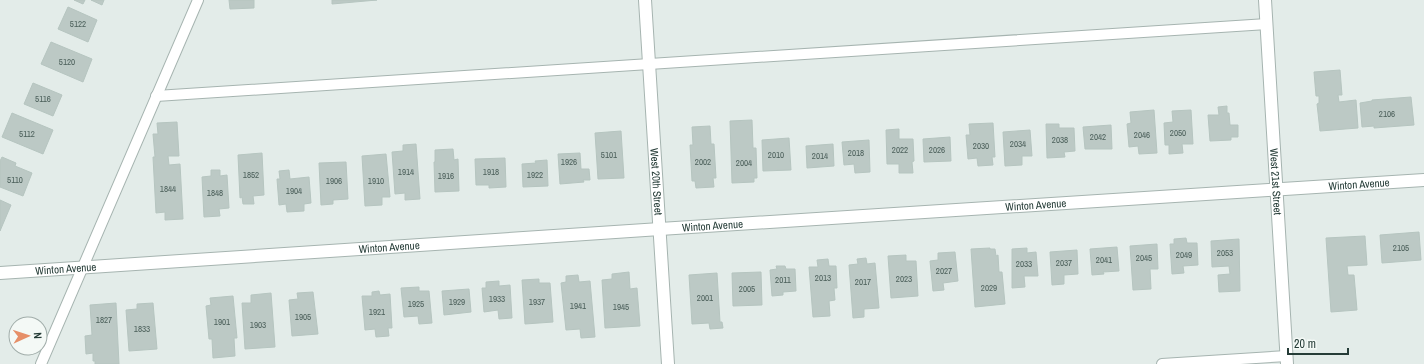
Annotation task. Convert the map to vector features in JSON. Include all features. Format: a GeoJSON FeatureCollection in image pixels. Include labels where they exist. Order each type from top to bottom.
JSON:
{"type":"FeatureCollection","features":[{"type":"Feature","properties":{"kind":"street","name":"West 20th Street"},"geometry":{"type":"LineString","coordinates":[[645,0],[668,364]]}},
{"type":"Feature","properties":{"kind":"street","name":"West 21st Street"},"geometry":{"type":"LineString","coordinates":[[1265,0],[1287,360]]}},
{"type":"Feature","properties":{"kind":"street","name":"Winton Avenue"},"geometry":{"type":"LineString","coordinates":[[0,273],[1424,180]]}},
{"type":"Feature","properties":{"kind":"lane"},"geometry":{"type":"LineString","coordinates":[[41,364],[198,0]]}},
{"type":"Feature","properties":{"kind":"lane"},"geometry":{"type":"LineString","coordinates":[[156,96],[1267,24]]}},
{"type":"Feature","properties":{"kind":"lane"},"geometry":{"type":"LineString","coordinates":[[1162,364],[1287,360]]}},
{"type":"Feature","properties":{"kind":"building"},"geometry":{"type":"Polygon","coordinates":[[[74,0],[85,0],[83,4],[74,0]]]}},
{"type":"Feature","properties":{"kind":"building"},"geometry":{"type":"Polygon","coordinates":[[[91,0],[104,0],[102,5],[91,0]]]}},
{"type":"Feature","properties":{"kind":"building"},"geometry":{"type":"Polygon","coordinates":[[[229,0],[254,0],[254,8],[230,9],[229,0]]]}},
{"type":"Feature","properties":{"kind":"building"},"geometry":{"type":"Polygon","coordinates":[[[332,0],[377,0],[332,4],[332,0]]]}},
{"type":"Feature","properties":{"kind":"building"},"geometry":{"type":"Polygon","coordinates":[[[68,7],[97,20],[88,42],[58,29],[68,7]]]}},
{"type":"Feature","properties":{"kind":"building"},"geometry":{"type":"Polygon","coordinates":[[[51,42],[92,59],[83,82],[41,64],[51,42]]]}},
{"type":"Feature","properties":{"kind":"building"},"geometry":{"type":"Polygon","coordinates":[[[1340,70],[1342,95],[1338,95],[1339,102],[1356,100],[1358,128],[1320,131],[1317,104],[1319,103],[1319,96],[1316,96],[1314,72],[1340,70]]]}},
{"type":"Feature","properties":{"kind":"building"},"geometry":{"type":"Polygon","coordinates":[[[33,83],[62,95],[53,116],[24,104],[33,83]]]}},
{"type":"Feature","properties":{"kind":"building"},"geometry":{"type":"Polygon","coordinates":[[[1411,97],[1414,125],[1374,128],[1374,126],[1362,127],[1360,103],[1372,100],[1411,97]]]}},
{"type":"Feature","properties":{"kind":"building"},"geometry":{"type":"Polygon","coordinates":[[[1227,106],[1230,125],[1238,125],[1238,137],[1231,137],[1231,140],[1210,141],[1208,115],[1219,115],[1218,107],[1227,106]]]}},
{"type":"Feature","properties":{"kind":"building"},"geometry":{"type":"Polygon","coordinates":[[[1154,110],[1157,153],[1139,154],[1138,146],[1129,147],[1127,124],[1131,123],[1130,112],[1154,110]]]}},
{"type":"Feature","properties":{"kind":"building"},"geometry":{"type":"Polygon","coordinates":[[[1191,110],[1193,144],[1182,144],[1183,153],[1169,154],[1169,145],[1165,145],[1164,123],[1173,122],[1172,111],[1191,110]]]}},
{"type":"Feature","properties":{"kind":"building"},"geometry":{"type":"Polygon","coordinates":[[[12,113],[53,130],[43,154],[2,137],[12,113]]]}},
{"type":"Feature","properties":{"kind":"building"},"geometry":{"type":"Polygon","coordinates":[[[752,120],[753,148],[756,148],[757,178],[754,178],[754,182],[732,183],[730,121],[752,120]]]}},
{"type":"Feature","properties":{"kind":"building"},"geometry":{"type":"Polygon","coordinates":[[[177,122],[179,156],[168,156],[169,165],[180,164],[183,219],[165,220],[165,212],[156,213],[153,134],[158,134],[157,123],[177,122]]]}},
{"type":"Feature","properties":{"kind":"building"},"geometry":{"type":"Polygon","coordinates":[[[993,123],[995,157],[992,157],[993,165],[978,166],[977,158],[968,159],[966,135],[970,135],[969,124],[993,123]]]}},
{"type":"Feature","properties":{"kind":"building"},"geometry":{"type":"Polygon","coordinates":[[[1046,124],[1059,124],[1059,128],[1074,128],[1075,151],[1064,152],[1065,157],[1047,158],[1046,124]]]}},
{"type":"Feature","properties":{"kind":"building"},"geometry":{"type":"Polygon","coordinates":[[[1111,125],[1112,149],[1085,149],[1083,127],[1111,125]]]}},
{"type":"Feature","properties":{"kind":"building"},"geometry":{"type":"Polygon","coordinates":[[[710,126],[711,144],[714,144],[716,178],[713,178],[714,187],[696,188],[695,181],[692,181],[690,145],[693,145],[692,127],[710,126]]]}},
{"type":"Feature","properties":{"kind":"building"},"geometry":{"type":"Polygon","coordinates":[[[899,129],[899,139],[913,139],[913,173],[899,173],[899,164],[887,164],[886,130],[899,129]]]}},
{"type":"Feature","properties":{"kind":"building"},"geometry":{"type":"Polygon","coordinates":[[[1030,130],[1032,156],[1022,156],[1022,165],[1005,166],[1003,132],[1030,130]]]}},
{"type":"Feature","properties":{"kind":"building"},"geometry":{"type":"Polygon","coordinates":[[[621,131],[624,178],[598,179],[595,133],[621,131]]]}},
{"type":"Feature","properties":{"kind":"building"},"geometry":{"type":"Polygon","coordinates":[[[950,137],[951,161],[924,162],[923,139],[950,137]]]}},
{"type":"Feature","properties":{"kind":"building"},"geometry":{"type":"Polygon","coordinates":[[[789,138],[791,170],[763,171],[762,140],[789,138]]]}},
{"type":"Feature","properties":{"kind":"building"},"geometry":{"type":"Polygon","coordinates":[[[869,140],[870,172],[855,173],[854,164],[844,165],[842,142],[869,140]]]}},
{"type":"Feature","properties":{"kind":"building"},"geometry":{"type":"Polygon","coordinates":[[[416,144],[420,199],[405,200],[405,193],[395,194],[392,152],[403,151],[403,145],[416,144]]]}},
{"type":"Feature","properties":{"kind":"building"},"geometry":{"type":"Polygon","coordinates":[[[833,144],[834,166],[807,168],[806,146],[833,144]]]}},
{"type":"Feature","properties":{"kind":"building"},"geometry":{"type":"Polygon","coordinates":[[[453,149],[454,160],[458,159],[459,191],[435,192],[435,150],[453,149]]]}},
{"type":"Feature","properties":{"kind":"building"},"geometry":{"type":"Polygon","coordinates":[[[262,153],[264,195],[253,196],[254,204],[243,204],[242,197],[240,198],[238,155],[262,153]]]}},
{"type":"Feature","properties":{"kind":"building"},"geometry":{"type":"Polygon","coordinates":[[[580,153],[581,169],[589,169],[590,180],[560,184],[558,154],[580,153]]]}},
{"type":"Feature","properties":{"kind":"building"},"geometry":{"type":"Polygon","coordinates":[[[386,154],[390,197],[382,197],[382,205],[365,206],[362,156],[386,154]]]}},
{"type":"Feature","properties":{"kind":"building"},"geometry":{"type":"Polygon","coordinates":[[[2,157],[16,163],[15,166],[32,173],[23,196],[0,187],[0,161],[2,157]]]}},
{"type":"Feature","properties":{"kind":"building"},"geometry":{"type":"Polygon","coordinates":[[[505,158],[506,187],[489,188],[489,185],[476,185],[475,159],[505,158]]]}},
{"type":"Feature","properties":{"kind":"building"},"geometry":{"type":"Polygon","coordinates":[[[547,160],[548,186],[523,187],[522,164],[536,163],[535,161],[547,160]]]}},
{"type":"Feature","properties":{"kind":"building"},"geometry":{"type":"Polygon","coordinates":[[[346,162],[348,199],[333,200],[333,204],[321,205],[319,163],[346,162]]]}},
{"type":"Feature","properties":{"kind":"building"},"geometry":{"type":"Polygon","coordinates":[[[211,170],[220,170],[220,176],[227,175],[229,208],[219,209],[220,216],[204,217],[202,177],[211,176],[211,170]]]}},
{"type":"Feature","properties":{"kind":"building"},"geometry":{"type":"Polygon","coordinates":[[[289,170],[290,179],[309,177],[311,203],[304,204],[304,211],[287,212],[286,204],[279,205],[277,179],[280,179],[279,171],[289,170]]]}},
{"type":"Feature","properties":{"kind":"building"},"geometry":{"type":"Polygon","coordinates":[[[0,200],[11,205],[0,231],[0,200]]]}},
{"type":"Feature","properties":{"kind":"building"},"geometry":{"type":"Polygon","coordinates":[[[1419,232],[1421,260],[1382,263],[1380,235],[1419,232]]]}},
{"type":"Feature","properties":{"kind":"building"},"geometry":{"type":"Polygon","coordinates":[[[1365,236],[1367,265],[1347,266],[1348,275],[1354,275],[1357,310],[1331,312],[1326,238],[1365,236]]]}},
{"type":"Feature","properties":{"kind":"building"},"geometry":{"type":"Polygon","coordinates":[[[1186,238],[1187,243],[1197,243],[1198,265],[1183,266],[1184,273],[1172,274],[1170,244],[1174,244],[1174,239],[1186,238]]]}},
{"type":"Feature","properties":{"kind":"building"},"geometry":{"type":"Polygon","coordinates":[[[1239,239],[1240,291],[1219,292],[1218,275],[1230,274],[1229,266],[1212,267],[1211,241],[1239,239]]]}},
{"type":"Feature","properties":{"kind":"building"},"geometry":{"type":"Polygon","coordinates":[[[1157,244],[1158,269],[1150,269],[1151,289],[1133,290],[1130,246],[1157,244]]]}},
{"type":"Feature","properties":{"kind":"building"},"geometry":{"type":"Polygon","coordinates":[[[1117,247],[1119,271],[1103,272],[1104,274],[1092,275],[1090,249],[1117,247]]]}},
{"type":"Feature","properties":{"kind":"building"},"geometry":{"type":"Polygon","coordinates":[[[1027,248],[1027,253],[1036,252],[1038,276],[1024,276],[1025,287],[1012,288],[1012,249],[1027,248]]]}},
{"type":"Feature","properties":{"kind":"building"},"geometry":{"type":"Polygon","coordinates":[[[971,249],[995,249],[996,256],[998,255],[999,272],[1002,272],[1005,304],[975,307],[971,249]]]}},
{"type":"Feature","properties":{"kind":"building"},"geometry":{"type":"Polygon","coordinates":[[[1077,250],[1078,274],[1064,275],[1064,284],[1052,285],[1050,252],[1077,250]]]}},
{"type":"Feature","properties":{"kind":"building"},"geometry":{"type":"Polygon","coordinates":[[[955,252],[958,281],[943,283],[944,290],[933,291],[930,261],[938,260],[938,253],[955,252]]]}},
{"type":"Feature","properties":{"kind":"building"},"geometry":{"type":"Polygon","coordinates":[[[906,255],[906,261],[916,261],[918,296],[891,298],[888,256],[906,255]]]}},
{"type":"Feature","properties":{"kind":"building"},"geometry":{"type":"Polygon","coordinates":[[[866,258],[867,264],[875,263],[879,308],[864,309],[864,317],[853,318],[849,265],[858,264],[857,259],[866,258]]]}},
{"type":"Feature","properties":{"kind":"building"},"geometry":{"type":"Polygon","coordinates":[[[828,259],[829,266],[836,266],[837,288],[834,288],[835,300],[829,301],[830,316],[813,317],[809,267],[818,267],[817,260],[828,259]]]}},
{"type":"Feature","properties":{"kind":"building"},"geometry":{"type":"Polygon","coordinates":[[[776,266],[785,266],[786,269],[795,269],[796,291],[783,292],[783,295],[772,296],[770,270],[777,269],[776,266]]]}},
{"type":"Feature","properties":{"kind":"building"},"geometry":{"type":"Polygon","coordinates":[[[629,272],[630,289],[637,288],[640,326],[605,328],[602,280],[612,279],[612,274],[629,272]]]}},
{"type":"Feature","properties":{"kind":"building"},"geometry":{"type":"Polygon","coordinates":[[[761,272],[762,305],[733,306],[732,273],[761,272]]]}},
{"type":"Feature","properties":{"kind":"building"},"geometry":{"type":"Polygon","coordinates":[[[717,273],[720,322],[722,322],[723,328],[710,329],[709,323],[692,324],[689,275],[717,273]]]}},
{"type":"Feature","properties":{"kind":"building"},"geometry":{"type":"Polygon","coordinates":[[[578,275],[579,282],[590,281],[595,337],[581,338],[580,329],[566,330],[561,283],[566,282],[566,276],[578,275]]]}},
{"type":"Feature","properties":{"kind":"building"},"geometry":{"type":"Polygon","coordinates":[[[539,279],[539,283],[550,283],[553,322],[525,324],[522,280],[539,279]]]}},
{"type":"Feature","properties":{"kind":"building"},"geometry":{"type":"Polygon","coordinates":[[[499,281],[499,286],[510,285],[512,318],[499,319],[498,310],[484,312],[482,288],[486,288],[486,282],[499,281]]]}},
{"type":"Feature","properties":{"kind":"building"},"geometry":{"type":"Polygon","coordinates":[[[419,287],[419,291],[429,291],[432,323],[419,324],[418,316],[404,317],[401,288],[419,287]]]}},
{"type":"Feature","properties":{"kind":"building"},"geometry":{"type":"Polygon","coordinates":[[[469,289],[471,312],[444,315],[442,291],[469,289]]]}},
{"type":"Feature","properties":{"kind":"building"},"geometry":{"type":"Polygon","coordinates":[[[379,291],[380,295],[390,294],[392,328],[388,328],[389,336],[376,337],[375,329],[365,330],[362,296],[372,296],[372,292],[379,291]]]}},
{"type":"Feature","properties":{"kind":"building"},"geometry":{"type":"Polygon","coordinates":[[[313,292],[318,334],[292,336],[289,300],[298,299],[297,293],[313,292]]]}},
{"type":"Feature","properties":{"kind":"building"},"geometry":{"type":"Polygon","coordinates":[[[271,293],[275,347],[245,349],[242,303],[251,303],[251,295],[271,293]]]}},
{"type":"Feature","properties":{"kind":"building"},"geometry":{"type":"Polygon","coordinates":[[[233,296],[237,338],[234,338],[235,356],[213,358],[212,339],[209,339],[206,306],[211,305],[210,298],[233,296]]]}},
{"type":"Feature","properties":{"kind":"building"},"geometry":{"type":"Polygon","coordinates":[[[116,303],[119,364],[95,364],[95,361],[93,361],[93,353],[86,354],[85,336],[92,335],[90,305],[116,303]]]}},
{"type":"Feature","properties":{"kind":"building"},"geometry":{"type":"Polygon","coordinates":[[[153,303],[157,349],[129,351],[126,310],[137,309],[137,304],[153,303]]]}}]}
